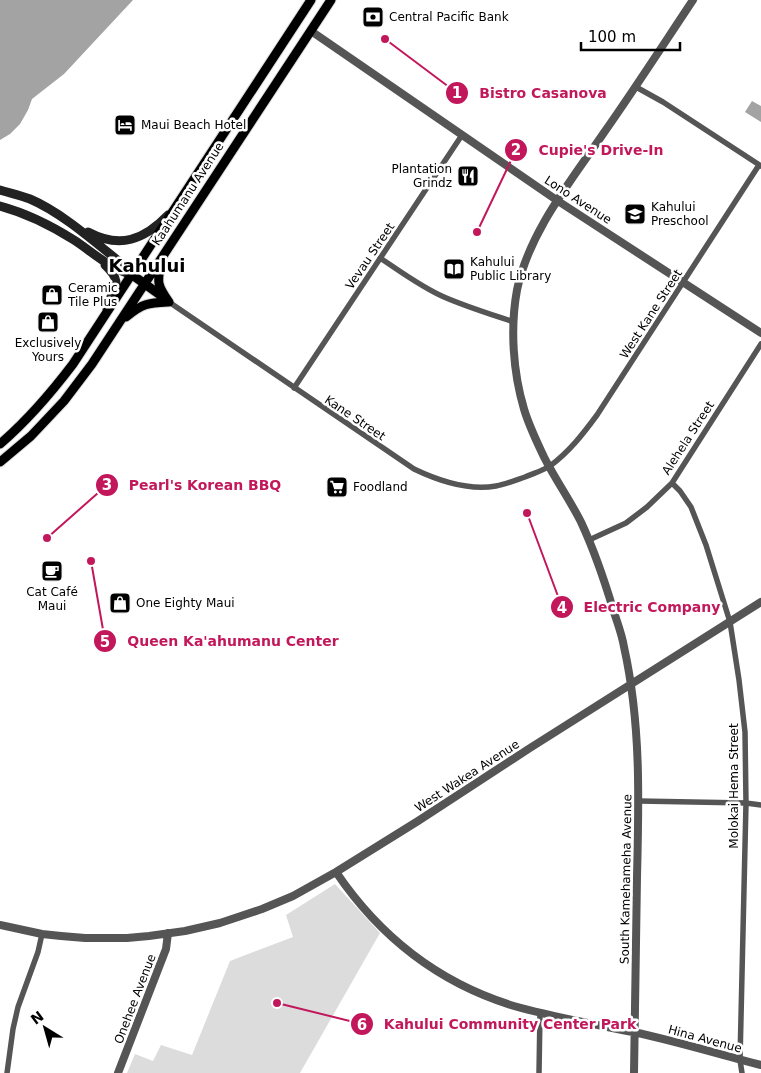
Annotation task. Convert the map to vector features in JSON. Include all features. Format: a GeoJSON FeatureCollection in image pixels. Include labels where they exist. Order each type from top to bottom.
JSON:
{"type":"FeatureCollection","features":[{"type":"Feature","properties":{"kind":"main road","name":"Kaahumanu Avenue"},"geometry":{"type":"LineString","coordinates":[[0,444],[52,392],[84,349],[311,0]]}},
{"type":"Feature","properties":{"kind":"main road","name":"Kaahumanu Avenue"},"geometry":{"type":"LineString","coordinates":[[0,462],[31,436],[64,401],[92,364],[331,0]]}},
{"type":"Feature","properties":{"kind":"main road"},"geometry":{"type":"LineString","coordinates":[[297,22],[311,31]]}},
{"type":"Feature","properties":{"kind":"main road"},"geometry":{"type":"LineString","coordinates":[[216,145],[230,154]]}},
{"type":"Feature","properties":{"kind":"main road"},"geometry":{"type":"LineString","coordinates":[[0,190],[30,199],[49,208],[130,270],[131,274]]}},
{"type":"Feature","properties":{"kind":"main road"},"geometry":{"type":"LineString","coordinates":[[11,209],[16,194]]}},
{"type":"Feature","properties":{"kind":"main road"},"geometry":{"type":"LineString","coordinates":[[0,206],[44,223],[74,240],[121,271],[131,274],[169,302]]}},
{"type":"Feature","properties":{"kind":"main road"},"geometry":{"type":"LineString","coordinates":[[66,220],[98,237],[126,241],[151,230],[175,207]]}},
{"type":"Feature","properties":{"kind":"main road"},"geometry":{"type":"LineString","coordinates":[[88,250],[111,272],[116,280],[107,312]]}},
{"type":"Feature","properties":{"kind":"main road"},"geometry":{"type":"LineString","coordinates":[[162,257],[158,283],[169,302]]}},
{"type":"Feature","properties":{"kind":"main road"},"geometry":{"type":"LineString","coordinates":[[119,324],[146,303],[169,302]]}},
{"type":"Feature","properties":{"kind":"street","name":"South Kamehameha Avenue"},"geometry":{"type":"LineString","coordinates":[[634,1073],[638,801],[637,736],[631,685],[624,645],[602,574],[589,540],[549,466],[524,410],[515,365],[514,322],[517,292],[532,244],[558,201],[693,0]]}},
{"type":"Feature","properties":{"kind":"street","name":"Lono Avenue"},"geometry":{"type":"LineString","coordinates":[[311,31],[558,201],[761,333]]}},
{"type":"Feature","properties":{"kind":"street"},"geometry":{"type":"LineString","coordinates":[[636,87],[663,102],[760,165]]}},
{"type":"Feature","properties":{"kind":"street","name":"Vevau Street"},"geometry":{"type":"LineString","coordinates":[[294,388],[462,135]]}},
{"type":"Feature","properties":{"kind":"street","name":"West Kane Street"},"geometry":{"type":"LineString","coordinates":[[549,466],[570,449],[590,424],[760,165]]}},
{"type":"Feature","properties":{"kind":"street"},"geometry":{"type":"LineString","coordinates":[[380,258],[442,296],[514,322]]}},
{"type":"Feature","properties":{"kind":"street","name":"Kane Street"},"geometry":{"type":"LineString","coordinates":[[169,302],[425,475],[442,481],[473,486],[494,486],[514,481],[549,466]]}},
{"type":"Feature","properties":{"kind":"street","name":"Alehela Street"},"geometry":{"type":"LineString","coordinates":[[589,540],[626,523],[647,507],[672,483],[761,344]]}},
{"type":"Feature","properties":{"kind":"street","name":"Molokai Hema Street"},"geometry":{"type":"LineString","coordinates":[[672,483],[691,507],[706,545],[730,622],[739,680],[745,732],[746,803],[740,1060],[742,1073]]}},
{"type":"Feature","properties":{"kind":"street","name":"West Wakea Avenue"},"geometry":{"type":"LineString","coordinates":[[0,925],[42,934],[85,938],[127,938],[185,931],[220,923],[292,896],[336,872],[459,795],[761,602]]}},
{"type":"Feature","properties":{"kind":"street"},"geometry":{"type":"LineString","coordinates":[[638,801],[746,803],[761,805]]}},
{"type":"Feature","properties":{"kind":"street","name":"Hina Avenue"},"geometry":{"type":"LineString","coordinates":[[336,872],[348,890],[370,916],[398,943],[430,967],[472,990],[515,1006],[635,1032],[761,1065]]}},
{"type":"Feature","properties":{"kind":"street","name":"Onehee Avenue"},"geometry":{"type":"LineString","coordinates":[[118,1073],[166,949],[168,933]]}},
{"type":"Feature","properties":{"kind":"street"},"geometry":{"type":"LineString","coordinates":[[7,1073],[17,1014],[38,952],[42,934]]}},
{"type":"Feature","properties":{"kind":"street"},"geometry":{"type":"LineString","coordinates":[[539,1073],[540,1012]]}},
{"type":"Feature","properties":{"kind":"shaded area"},"geometry":{"type":"Polygon","coordinates":[[[0,0],[133,0],[64,74],[32,99],[20,124],[10,134],[0,140],[0,0]]]}},
{"type":"Feature","properties":{"kind":"shaded area"},"geometry":{"type":"Polygon","coordinates":[[[752,101],[761,106],[761,122],[745,112],[752,101]]]}},
{"type":"Feature","properties":{"kind":"shaded area"},"geometry":{"type":"Polygon","coordinates":[[[335,884],[380,933],[300,1073],[127,1073],[135,1054],[153,1061],[161,1045],[192,1055],[230,961],[293,937],[286,915],[335,884]]]}},
{"type":"Feature","properties":{"kind":"place","name":"Central Pacific Bank"},"geometry":{"type":"Point","coordinates":[373,17]}},
{"type":"Feature","properties":{"kind":"place","name":"Bistro Casanova"},"geometry":{"type":"Point","coordinates":[385,39]}},
{"type":"Feature","properties":{"kind":"place","name":"Maui Beach Hotel"},"geometry":{"type":"Point","coordinates":[125,125]}},
{"type":"Feature","properties":{"kind":"place","name":"Plantation Grindz"},"geometry":{"type":"Point","coordinates":[468,176]}},
{"type":"Feature","properties":{"kind":"place","name":"Kahului Preschool"},"geometry":{"type":"Point","coordinates":[635,214]}},
{"type":"Feature","properties":{"kind":"place","name":"Cupie's Drive-In"},"geometry":{"type":"Point","coordinates":[477,232]}},
{"type":"Feature","properties":{"kind":"place","name":"Kahului Public Library"},"geometry":{"type":"Point","coordinates":[454,269]}},
{"type":"Feature","properties":{"kind":"place","name":"Ceramic Tile Plus"},"geometry":{"type":"Point","coordinates":[52,295]}},
{"type":"Feature","properties":{"kind":"place","name":"Exclusively Yours"},"geometry":{"type":"Point","coordinates":[48,322]}},
{"type":"Feature","properties":{"kind":"place","name":"Foodland"},"geometry":{"type":"Point","coordinates":[337,487]}},
{"type":"Feature","properties":{"kind":"place","name":"Electric Company"},"geometry":{"type":"Point","coordinates":[527,513]}},
{"type":"Feature","properties":{"kind":"place","name":"Pearl's Korean BBQ"},"geometry":{"type":"Point","coordinates":[47,538]}},
{"type":"Feature","properties":{"kind":"place","name":"Queen Ka'ahumanu Center"},"geometry":{"type":"Point","coordinates":[91,561]}},
{"type":"Feature","properties":{"kind":"place","name":"Cat Café Maui"},"geometry":{"type":"Point","coordinates":[52,571]}},
{"type":"Feature","properties":{"kind":"place","name":"One Eighty Maui"},"geometry":{"type":"Point","coordinates":[120,603]}},
{"type":"Feature","properties":{"kind":"place","name":"Kahului Community Center Park"},"geometry":{"type":"Point","coordinates":[277,1003]}},
{"type":"Feature","properties":{"kind":"district","name":"Kahului"},"geometry":{"type":"Point","coordinates":[147,265]}}]}
